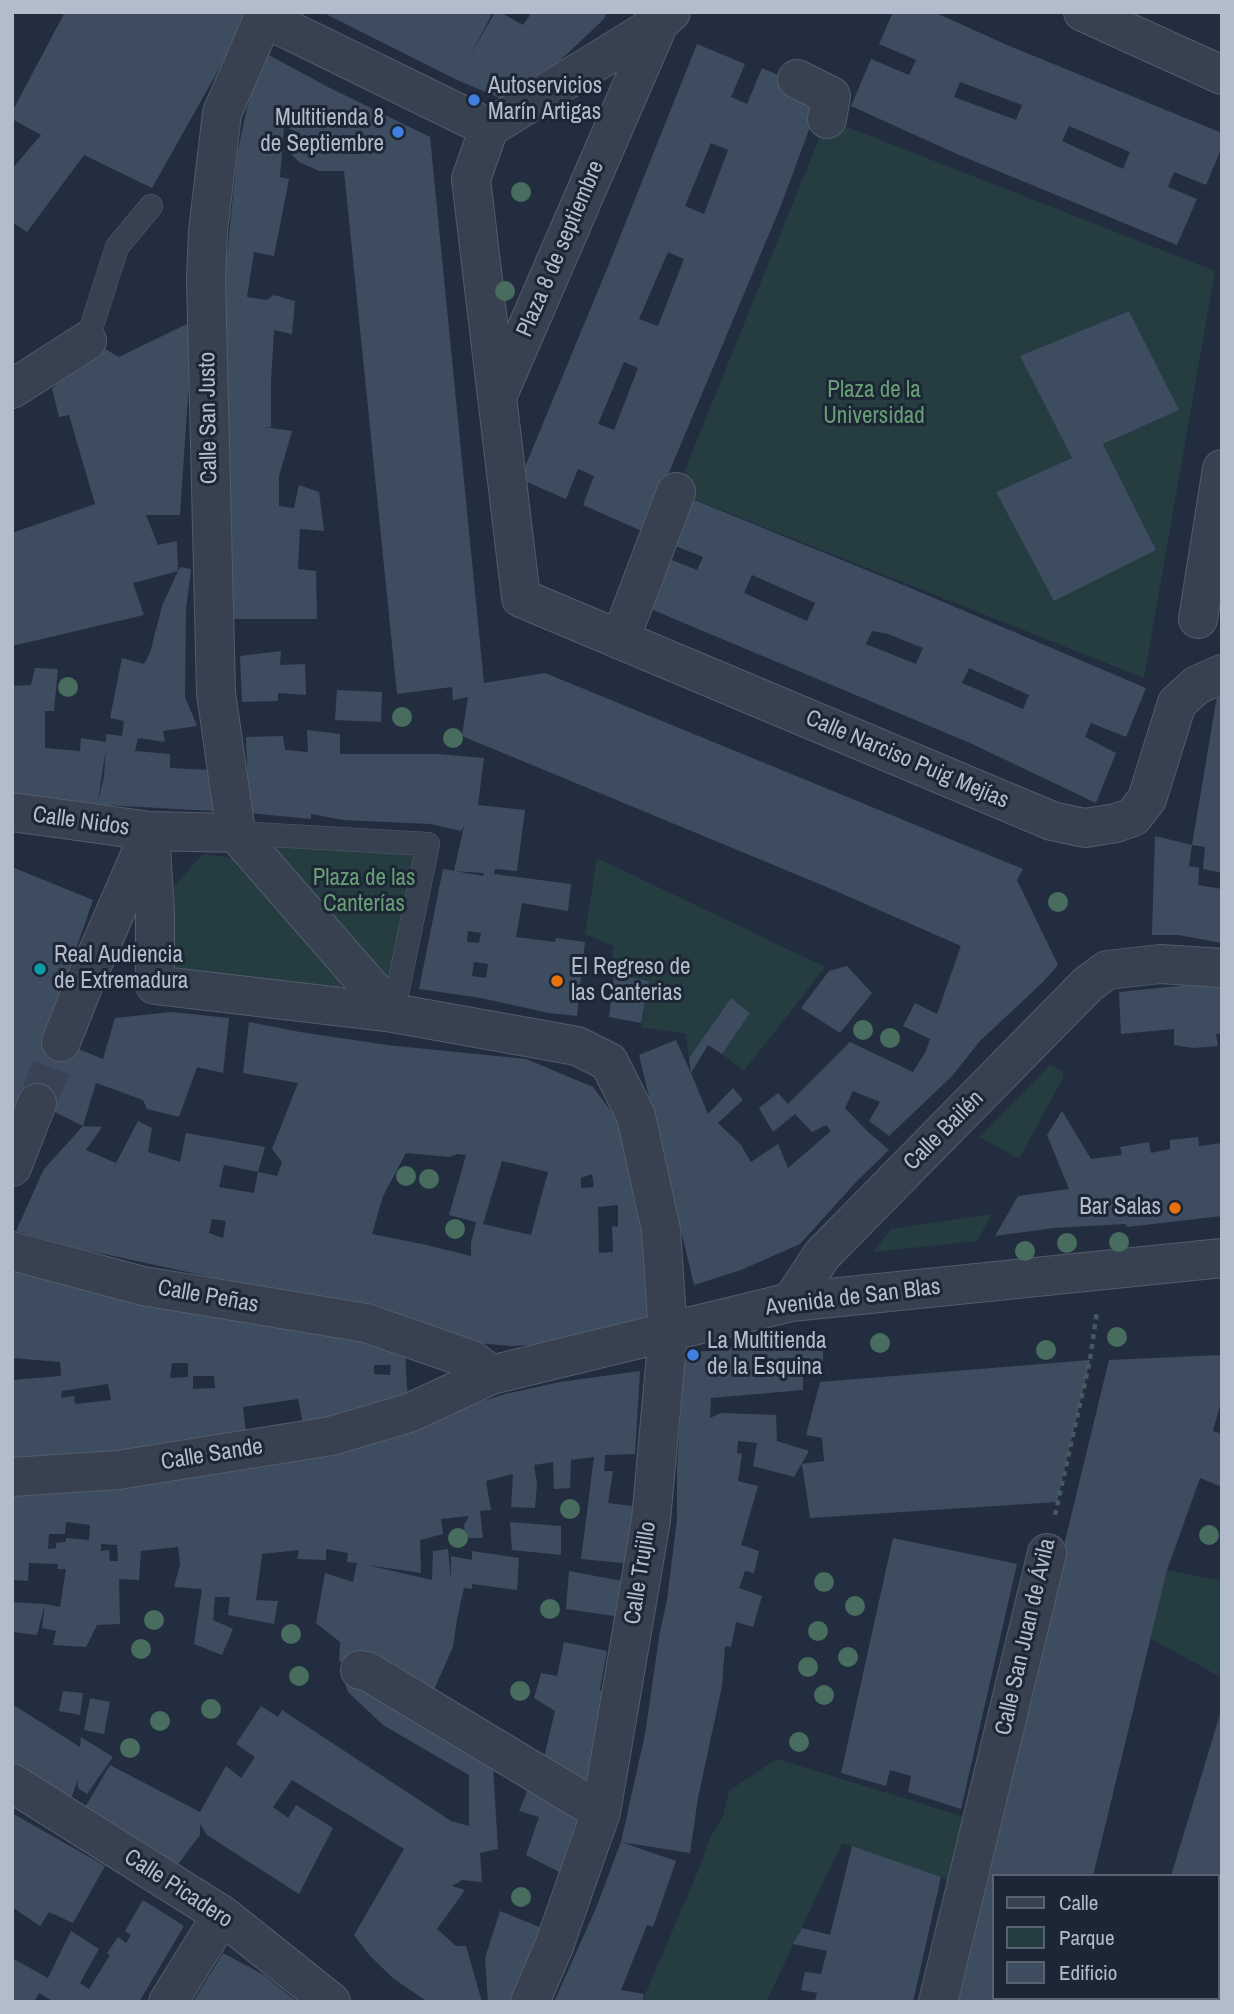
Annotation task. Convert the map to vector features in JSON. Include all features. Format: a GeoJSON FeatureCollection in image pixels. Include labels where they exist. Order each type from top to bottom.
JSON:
{"type":"FeatureCollection","features":[{"type":"Feature","properties":{"kind":"street"},"geometry":{"type":"LineString","coordinates":[[1083,12],[1222,75]]}},
{"type":"Feature","properties":{"kind":"street"},"geometry":{"type":"LineString","coordinates":[[264,15],[489,128]]}},
{"type":"Feature","properties":{"kind":"street","name":"Calle San Justo"},"geometry":{"type":"LineString","coordinates":[[236,833],[216,693],[206,279],[208,231],[222,113],[264,15]]}},
{"type":"Feature","properties":{"kind":"street","name":"Plaza 8 de septiembre"},"geometry":{"type":"LineString","coordinates":[[521,598],[471,179],[489,128],[665,17]]}},
{"type":"Feature","properties":{"kind":"street","name":"Plaza 8 de septiembre"},"geometry":{"type":"LineString","coordinates":[[497,397],[665,17]]}},
{"type":"Feature","properties":{"kind":"street"},"geometry":{"type":"LineString","coordinates":[[797,79],[831,96],[827,119]]}},
{"type":"Feature","properties":{"kind":"street"},"geometry":{"type":"LineString","coordinates":[[12,389],[87,341]]}},
{"type":"Feature","properties":{"kind":"street"},"geometry":{"type":"LineString","coordinates":[[1198,619],[1222,469]]}},
{"type":"Feature","properties":{"kind":"street"},"geometry":{"type":"LineString","coordinates":[[620,640],[676,492]]}},
{"type":"Feature","properties":{"kind":"street","name":"Calle Narciso Puig Mejías"},"geometry":{"type":"LineString","coordinates":[[521,598],[1052,821],[1085,828],[1133,817],[1147,799],[1177,704],[1197,685],[1222,674]]}},
{"type":"Feature","properties":{"kind":"street","name":"Calle Nidos"},"geometry":{"type":"LineString","coordinates":[[12,812],[150,831]]}},
{"type":"Feature","properties":{"kind":"street"},"geometry":{"type":"LineString","coordinates":[[150,831],[236,833],[393,1013]]}},
{"type":"Feature","properties":{"kind":"street"},"geometry":{"type":"LineString","coordinates":[[150,831],[155,913],[155,985],[393,1013],[577,1046],[609,1062],[636,1116],[661,1230],[668,1333]]}},
{"type":"Feature","properties":{"kind":"street"},"geometry":{"type":"LineString","coordinates":[[61,1042],[150,831]]}},
{"type":"Feature","properties":{"kind":"street","name":"Calle Bailén"},"geometry":{"type":"LineString","coordinates":[[791,1302],[822,1255],[1088,984],[1107,970],[1160,964],[1222,968]]}},
{"type":"Feature","properties":{"kind":"street"},"geometry":{"type":"LineString","coordinates":[[12,1167],[37,1103]]}},
{"type":"Feature","properties":{"kind":"street","name":"Calle Peñas"},"geometry":{"type":"LineString","coordinates":[[12,1251],[143,1286],[366,1323],[472,1360],[492,1375]]}},
{"type":"Feature","properties":{"kind":"street","name":"Avenida de San Blas"},"geometry":{"type":"LineString","coordinates":[[409,1412],[492,1375],[791,1302],[1222,1258]]}},
{"type":"Feature","properties":{"kind":"street","name":"Calle Trujillo"},"geometry":{"type":"LineString","coordinates":[[530,2002],[554,1946],[601,1812],[651,1520],[668,1333]]}},
{"type":"Feature","properties":{"kind":"street","name":"Calle Sande"},"geometry":{"type":"LineString","coordinates":[[12,1477],[118,1470],[331,1436],[409,1412]]}},
{"type":"Feature","properties":{"kind":"street","name":"Calle San Juan de Ávila"},"geometry":{"type":"LineString","coordinates":[[938,2002],[1047,1553]]}},
{"type":"Feature","properties":{"kind":"street"},"geometry":{"type":"LineString","coordinates":[[360,1670],[367,1671],[601,1812]]}},
{"type":"Feature","properties":{"kind":"street","name":"Calle Picadero"},"geometry":{"type":"LineString","coordinates":[[14,1787],[222,1915],[331,2002]]}},
{"type":"Feature","properties":{"kind":"street"},"geometry":{"type":"LineString","coordinates":[[168,2002],[222,1915]]}},
{"type":"Feature","properties":{"kind":"lane"},"geometry":{"type":"LineString","coordinates":[[87,341],[117,247],[151,206]]}},
{"type":"Feature","properties":{"kind":"lane"},"geometry":{"type":"LineString","coordinates":[[236,833],[428,844],[393,1013]]}},
{"type":"Feature","properties":{"kind":"path","name":"Calle San Juan de Ávila"},"geometry":{"type":"LineString","coordinates":[[1047,1553],[1090,1360],[1102,1270]]}},
{"type":"Feature","properties":{"kind":"green space","name":"Plaza de la Universidad"},"geometry":{"type":"Polygon","coordinates":[[[827,119],[1215,271],[1144,678],[676,492],[827,119]],[[1129,311],[1020,356],[1072,458],[996,492],[1054,601],[1156,550],[1103,444],[1179,410],[1129,311]]]}},
{"type":"Feature","properties":{"kind":"green space","name":"Plaza de las Canterías"},"geometry":{"type":"Polygon","coordinates":[[[268,842],[415,852],[389,997],[268,842]]]}},
{"type":"Feature","properties":{"kind":"green space","name":"Plaza de las Canterías"},"geometry":{"type":"Polygon","coordinates":[[[203,854],[239,859],[345,974],[335,1002],[170,979],[166,895],[203,854]]]}},
{"type":"Feature","properties":{"kind":"green space"},"geometry":{"type":"Polygon","coordinates":[[[597,858],[825,967],[744,1071],[722,1054],[750,1013],[731,998],[689,1058],[686,1034],[641,1027],[649,981],[610,974],[614,946],[585,934],[597,858]]]}},
{"type":"Feature","properties":{"kind":"green space"},"geometry":{"type":"Polygon","coordinates":[[[1050,1065],[1063,1071],[1063,1078],[1019,1159],[980,1137],[1050,1065]]]}},
{"type":"Feature","properties":{"kind":"green space"},"geometry":{"type":"Polygon","coordinates":[[[992,1214],[977,1241],[873,1252],[891,1229],[992,1214]]]}},
{"type":"Feature","properties":{"kind":"green space"},"geometry":{"type":"Polygon","coordinates":[[[1167,1570],[1222,1581],[1222,1678],[1150,1638],[1167,1570]]]}},
{"type":"Feature","properties":{"kind":"green space"},"geometry":{"type":"Polygon","coordinates":[[[777,1759],[968,1818],[952,1881],[842,1843],[766,2002],[642,2002],[710,1838],[723,1816],[729,1791],[777,1759]]]}},
{"type":"Feature","properties":{"kind":"building"},"geometry":{"type":"Polygon","coordinates":[[[65,12],[251,12],[152,188],[84,155],[27,232],[12,222],[12,169],[41,135],[12,119],[12,112],[65,12]]]}},
{"type":"Feature","properties":{"kind":"building"},"geometry":{"type":"Polygon","coordinates":[[[322,12],[493,12],[470,56],[495,12],[500,12],[523,25],[530,15],[528,12],[607,12],[604,19],[512,103],[457,80],[322,12]]]}},
{"type":"Feature","properties":{"kind":"building"},"geometry":{"type":"Polygon","coordinates":[[[893,12],[934,12],[1007,45],[1222,133],[1222,147],[1206,185],[1174,172],[1168,187],[1197,199],[1177,245],[957,154],[851,106],[871,59],[909,75],[916,60],[879,44],[893,12]],[[960,82],[954,97],[1016,120],[1022,105],[960,82]],[[1069,126],[1062,141],[1123,169],[1130,152],[1069,126]]]}},
{"type":"Feature","properties":{"kind":"building"},"geometry":{"type":"Polygon","coordinates":[[[697,44],[745,64],[731,97],[747,104],[762,68],[822,95],[780,208],[644,532],[583,505],[594,476],[578,469],[566,499],[520,479],[697,44]],[[711,143],[685,206],[704,214],[728,150],[711,143]],[[668,252],[639,319],[658,326],[684,259],[668,252]],[[624,362],[598,424],[614,430],[638,368],[624,362]]]}},
{"type":"Feature","properties":{"kind":"building"},"geometry":{"type":"Polygon","coordinates":[[[265,53],[430,137],[484,683],[545,673],[1023,869],[1017,880],[1058,965],[980,1041],[952,1076],[889,1136],[869,1121],[880,1102],[853,1091],[845,1108],[889,1150],[800,1244],[741,1270],[694,1285],[639,1055],[676,1040],[708,1114],[733,1088],[743,1100],[718,1123],[741,1145],[751,1162],[778,1144],[788,1168],[831,1131],[826,1125],[812,1132],[795,1114],[773,1132],[759,1108],[778,1093],[788,1104],[850,1042],[913,1072],[930,1039],[903,1026],[915,1003],[937,1014],[961,946],[829,888],[462,736],[468,697],[453,700],[452,687],[397,694],[344,171],[319,171],[299,162],[291,154],[301,134],[284,126],[280,177],[289,179],[274,256],[254,252],[247,297],[267,300],[274,295],[295,301],[292,334],[274,330],[271,427],[264,427],[292,431],[279,476],[279,506],[294,508],[299,485],[319,492],[324,531],[300,529],[298,569],[316,571],[317,619],[231,619],[221,371],[226,265],[237,155],[247,108],[265,53]]]}},
{"type":"Feature","properties":{"kind":"building"},"geometry":{"type":"Polygon","coordinates":[[[1129,311],[1179,410],[1103,444],[1156,550],[1054,601],[996,492],[1072,458],[1020,356],[1129,311]]]}},
{"type":"Feature","properties":{"kind":"building"},"geometry":{"type":"Polygon","coordinates":[[[193,321],[180,515],[146,515],[158,545],[177,541],[178,571],[133,583],[144,615],[12,646],[12,533],[95,504],[69,415],[59,417],[52,389],[98,345],[119,357],[193,321]]]}},
{"type":"Feature","properties":{"kind":"building"},"geometry":{"type":"Polygon","coordinates":[[[687,497],[1146,688],[1126,737],[1091,723],[1085,737],[1116,753],[1096,803],[970,743],[641,605],[662,556],[697,570],[703,557],[668,543],[687,497]],[[752,575],[744,593],[807,621],[815,603],[752,575]],[[872,631],[866,644],[916,664],[923,648],[888,634],[872,631]],[[969,668],[962,683],[1023,709],[1029,695],[969,668]]]}},
{"type":"Feature","properties":{"kind":"building"},"geometry":{"type":"Polygon","coordinates":[[[180,567],[191,569],[186,609],[185,697],[197,726],[163,731],[165,742],[138,738],[135,751],[170,754],[170,768],[210,770],[214,811],[12,800],[12,686],[31,685],[35,668],[58,669],[54,711],[45,711],[45,748],[80,751],[81,738],[106,742],[106,734],[122,736],[124,721],[110,718],[122,658],[144,664],[150,653],[162,606],[180,567]],[[106,748],[98,801],[104,777],[106,748]]]}},
{"type":"Feature","properties":{"kind":"building"},"geometry":{"type":"Polygon","coordinates":[[[281,651],[280,665],[305,664],[306,695],[278,693],[278,701],[242,702],[240,656],[281,651]]]}},
{"type":"Feature","properties":{"kind":"building"},"geometry":{"type":"Polygon","coordinates":[[[337,690],[382,692],[381,722],[335,720],[337,690]]]}},
{"type":"Feature","properties":{"kind":"building"},"geometry":{"type":"Polygon","coordinates":[[[1217,696],[1222,697],[1222,873],[1203,869],[1205,847],[1192,845],[1217,696]]]}},
{"type":"Feature","properties":{"kind":"building"},"geometry":{"type":"Polygon","coordinates":[[[307,730],[340,734],[340,754],[438,754],[484,758],[478,805],[525,810],[517,871],[495,869],[494,874],[571,884],[568,911],[522,903],[516,937],[555,942],[556,938],[585,942],[577,1016],[419,989],[443,869],[454,871],[464,826],[461,831],[431,824],[343,820],[311,814],[311,819],[249,813],[246,737],[283,736],[285,750],[308,752],[307,730]],[[455,871],[483,876],[484,873],[455,871]],[[468,931],[467,942],[479,943],[481,933],[468,931]],[[474,962],[472,976],[486,978],[488,964],[474,962]]]}},
{"type":"Feature","properties":{"kind":"building"},"geometry":{"type":"Polygon","coordinates":[[[1155,836],[1192,845],[1189,866],[1199,868],[1198,885],[1222,889],[1222,943],[1178,935],[1152,935],[1155,836]]]}},
{"type":"Feature","properties":{"kind":"building"},"geometry":{"type":"Polygon","coordinates":[[[12,867],[93,900],[45,1039],[61,1042],[103,1059],[115,1018],[171,1012],[229,1018],[223,1073],[197,1067],[179,1117],[147,1109],[143,1100],[96,1083],[83,1126],[37,1103],[12,1116],[12,867]]]}},
{"type":"Feature","properties":{"kind":"building"},"geometry":{"type":"Polygon","coordinates":[[[847,966],[872,993],[840,1033],[801,1008],[829,971],[847,966]]]}},
{"type":"Feature","properties":{"kind":"building"},"geometry":{"type":"Polygon","coordinates":[[[614,975],[649,981],[641,1023],[609,1017],[614,975]]]}},
{"type":"Feature","properties":{"kind":"building"},"geometry":{"type":"Polygon","coordinates":[[[1222,984],[1222,1034],[1216,1034],[1218,1046],[1193,1048],[1174,1045],[1174,1029],[1121,1034],[1119,992],[1222,984]]]}},
{"type":"Feature","properties":{"kind":"building"},"geometry":{"type":"Polygon","coordinates":[[[731,998],[750,1013],[722,1054],[708,1045],[691,1073],[689,1058],[731,998]]]}},
{"type":"Feature","properties":{"kind":"building"},"geometry":{"type":"Polygon","coordinates":[[[249,1022],[387,1045],[526,1059],[593,1087],[617,1119],[640,1183],[652,1328],[601,1342],[510,1346],[456,1341],[252,1286],[81,1249],[16,1231],[44,1169],[83,1126],[102,1127],[86,1150],[116,1163],[138,1121],[152,1128],[148,1152],[180,1162],[186,1133],[265,1147],[258,1172],[277,1176],[282,1162],[272,1149],[298,1083],[243,1073],[249,1022]],[[406,1153],[383,1196],[372,1234],[471,1256],[476,1222],[449,1215],[466,1155],[457,1154],[450,1157],[406,1153]],[[502,1161],[483,1224],[531,1235],[548,1172],[502,1161]],[[224,1165],[219,1187],[254,1193],[258,1172],[224,1165]],[[592,1174],[581,1178],[581,1188],[594,1187],[592,1174]],[[618,1205],[598,1207],[599,1253],[613,1252],[612,1226],[618,1227],[618,1205]],[[212,1219],[209,1233],[223,1238],[226,1221],[212,1219]]]}},
{"type":"Feature","properties":{"kind":"building"},"geometry":{"type":"Polygon","coordinates":[[[1062,1111],[1091,1159],[1122,1155],[1120,1147],[1149,1142],[1151,1153],[1170,1149],[1170,1140],[1198,1137],[1199,1146],[1222,1143],[1222,1216],[1127,1227],[1125,1224],[1054,1228],[995,1236],[1018,1196],[1069,1189],[1047,1135],[1062,1111]]]}},
{"type":"Feature","properties":{"kind":"building"},"geometry":{"type":"Polygon","coordinates":[[[12,1265],[314,1327],[405,1352],[408,1404],[304,1429],[298,1399],[243,1407],[247,1441],[12,1464],[12,1380],[61,1376],[60,1362],[12,1358],[12,1265]],[[172,1363],[170,1378],[188,1377],[188,1363],[172,1363]],[[374,1365],[374,1374],[390,1375],[391,1365],[374,1365]],[[193,1376],[193,1389],[215,1388],[214,1376],[193,1376]],[[108,1384],[62,1391],[61,1398],[74,1396],[75,1404],[111,1400],[108,1384]]]}},
{"type":"Feature","properties":{"kind":"building"},"geometry":{"type":"Polygon","coordinates":[[[823,1335],[823,1366],[803,1367],[803,1390],[711,1398],[710,1418],[721,1413],[776,1415],[777,1441],[809,1451],[794,1477],[753,1466],[757,1443],[738,1441],[737,1453],[742,1454],[738,1481],[758,1486],[741,1545],[759,1551],[754,1573],[745,1571],[739,1588],[762,1596],[753,1627],[736,1622],[731,1647],[725,1646],[722,1686],[698,1798],[690,1853],[621,1842],[645,1734],[667,1600],[677,1519],[677,1469],[684,1354],[788,1337],[823,1335]]]}},
{"type":"Feature","properties":{"kind":"building"},"geometry":{"type":"Polygon","coordinates":[[[1222,1355],[1222,1398],[1213,1431],[1222,1434],[1222,1487],[1200,1478],[1167,1570],[1093,1874],[992,1874],[992,2000],[1066,2002],[956,2002],[988,1880],[1054,1586],[1109,1360],[1222,1355]]]}},
{"type":"Feature","properties":{"kind":"building"},"geometry":{"type":"Polygon","coordinates":[[[1090,1360],[1057,1502],[810,1518],[802,1464],[824,1461],[822,1438],[806,1435],[820,1382],[1090,1360]]]}},
{"type":"Feature","properties":{"kind":"building"},"geometry":{"type":"Polygon","coordinates":[[[640,1371],[635,1454],[605,1455],[604,1471],[613,1471],[608,1503],[632,1506],[632,1564],[581,1559],[594,1457],[571,1460],[570,1488],[554,1489],[553,1462],[534,1465],[537,1484],[535,1508],[511,1507],[513,1474],[486,1481],[491,1510],[480,1511],[483,1538],[465,1538],[464,1525],[469,1516],[441,1519],[443,1534],[420,1540],[421,1573],[367,1565],[432,1580],[433,1551],[448,1549],[451,1581],[451,1556],[472,1560],[472,1551],[519,1558],[517,1590],[472,1584],[472,1589],[464,1588],[453,1647],[428,1703],[369,1659],[339,1662],[340,1642],[316,1623],[325,1573],[353,1582],[357,1563],[347,1562],[348,1553],[326,1549],[326,1560],[297,1559],[299,1550],[262,1554],[256,1600],[278,1601],[274,1624],[228,1615],[230,1597],[215,1597],[213,1620],[233,1629],[222,1655],[194,1644],[202,1589],[174,1587],[180,1564],[178,1547],[141,1551],[139,1580],[119,1579],[120,1624],[97,1625],[86,1647],[53,1645],[56,1631],[42,1628],[45,1604],[60,1607],[66,1569],[57,1569],[58,1564],[29,1563],[28,1581],[12,1580],[12,1489],[353,1450],[352,1442],[505,1394],[560,1382],[640,1371]],[[66,1522],[65,1534],[49,1534],[48,1549],[56,1548],[56,1543],[66,1542],[66,1538],[89,1540],[90,1525],[66,1522]],[[101,1544],[101,1551],[109,1550],[110,1561],[118,1561],[117,1545],[101,1544]]]}},
{"type":"Feature","properties":{"kind":"building"},"geometry":{"type":"Polygon","coordinates":[[[510,1522],[561,1526],[561,1555],[512,1550],[510,1522]]]}},
{"type":"Feature","properties":{"kind":"building"},"geometry":{"type":"Polygon","coordinates":[[[893,1538],[1017,1564],[961,1809],[908,1792],[911,1776],[890,1770],[886,1786],[841,1773],[893,1538]]]}},
{"type":"Feature","properties":{"kind":"building"},"geometry":{"type":"Polygon","coordinates":[[[569,1571],[627,1582],[621,1617],[566,1609],[569,1571]]]}},
{"type":"Feature","properties":{"kind":"building"},"geometry":{"type":"Polygon","coordinates":[[[12,1602],[45,1604],[37,1635],[12,1632],[12,1602]]]}},
{"type":"Feature","properties":{"kind":"building"},"geometry":{"type":"Polygon","coordinates":[[[564,1642],[607,1651],[600,1690],[611,1695],[589,1805],[540,1775],[555,1711],[534,1698],[541,1673],[557,1676],[564,1642]]]}},
{"type":"Feature","properties":{"kind":"building"},"geometry":{"type":"Polygon","coordinates":[[[342,1675],[483,1755],[478,1761],[493,1767],[498,1849],[480,1853],[482,1882],[462,1880],[452,1886],[465,1890],[437,1929],[456,1946],[466,1946],[482,2002],[428,2002],[394,1979],[370,1956],[354,1935],[404,1849],[292,1780],[273,1807],[288,1818],[296,1805],[333,1828],[299,1894],[207,1835],[200,1824],[200,1835],[175,1868],[84,1809],[110,1765],[200,1812],[226,1766],[241,1778],[255,1757],[236,1744],[261,1706],[278,1717],[282,1710],[451,1821],[469,1826],[469,1775],[383,1725],[348,1692],[342,1675]]]}},
{"type":"Feature","properties":{"kind":"building"},"geometry":{"type":"Polygon","coordinates":[[[63,1691],[83,1693],[80,1715],[59,1711],[63,1691]]]}},
{"type":"Feature","properties":{"kind":"building"},"geometry":{"type":"Polygon","coordinates":[[[90,1698],[110,1702],[104,1734],[84,1730],[90,1698]]]}},
{"type":"Feature","properties":{"kind":"building"},"geometry":{"type":"Polygon","coordinates":[[[12,1704],[80,1747],[81,1737],[113,1757],[87,1794],[78,1788],[78,1779],[69,1805],[12,1766],[12,1704]]]}},
{"type":"Feature","properties":{"kind":"building"},"geometry":{"type":"Polygon","coordinates":[[[1221,1711],[1220,1957],[1220,1874],[1172,1874],[1221,1711]]]}},
{"type":"Feature","properties":{"kind":"building"},"geometry":{"type":"Polygon","coordinates":[[[531,1782],[586,1820],[567,1876],[526,1855],[539,1817],[519,1811],[531,1782]]]}},
{"type":"Feature","properties":{"kind":"building"},"geometry":{"type":"Polygon","coordinates":[[[12,1813],[105,1866],[73,1923],[49,1912],[40,1926],[12,1907],[12,1813]]]}},
{"type":"Feature","properties":{"kind":"building"},"geometry":{"type":"Polygon","coordinates":[[[621,1842],[676,1861],[653,1927],[647,1925],[621,1990],[644,1994],[642,2002],[554,2002],[596,1908],[621,1842]]]}},
{"type":"Feature","properties":{"kind":"building"},"geometry":{"type":"Polygon","coordinates":[[[852,1846],[941,1877],[913,2002],[815,2002],[817,1993],[801,1990],[805,1972],[821,1974],[827,1951],[793,1944],[802,1928],[830,1935],[852,1846]]]}},
{"type":"Feature","properties":{"kind":"building"},"geometry":{"type":"Polygon","coordinates":[[[143,1900],[184,1926],[139,2002],[54,2002],[39,1993],[34,2002],[12,2002],[12,1958],[48,1978],[71,1931],[99,1949],[80,1983],[89,1989],[118,1937],[126,1943],[131,1935],[125,1931],[143,1900]]]}},
{"type":"Feature","properties":{"kind":"building"},"geometry":{"type":"Polygon","coordinates":[[[500,1911],[547,1930],[514,2002],[488,2002],[485,1958],[500,1911]]]}},
{"type":"Feature","properties":{"kind":"building"},"geometry":{"type":"Polygon","coordinates":[[[223,1953],[264,1975],[297,2002],[193,2002],[223,1953]]]}},
{"type":"Feature","properties":{"kind":"building"},"geometry":{"type":"Polygon","coordinates":[[[1222,1974],[1222,2002],[1133,2002],[1220,2000],[1222,1974]]]}},
{"type":"Feature","properties":{"kind":"tunnel"},"geometry":{"type":"LineString","coordinates":[[37,1103],[61,1042]]}},
{"type":"Feature","properties":{"kind":"place","name":"Autoservicios Marín Artigas"},"geometry":{"type":"Point","coordinates":[474,100]}},
{"type":"Feature","properties":{"kind":"place","name":"Multitienda 8 de Septiembre"},"geometry":{"type":"Point","coordinates":[398,132]}},
{"type":"Feature","properties":{"kind":"place","name":"Real Audiencia de Extremadura"},"geometry":{"type":"Point","coordinates":[40,969]}},
{"type":"Feature","properties":{"kind":"place","name":"El Regreso de las Canterias"},"geometry":{"type":"Point","coordinates":[557,981]}},
{"type":"Feature","properties":{"kind":"place","name":"Bar Salas"},"geometry":{"type":"Point","coordinates":[1175,1208]}},
{"type":"Feature","properties":{"kind":"place","name":"La Multitienda de la Esquina"},"geometry":{"type":"Point","coordinates":[693,1355]}}]}
